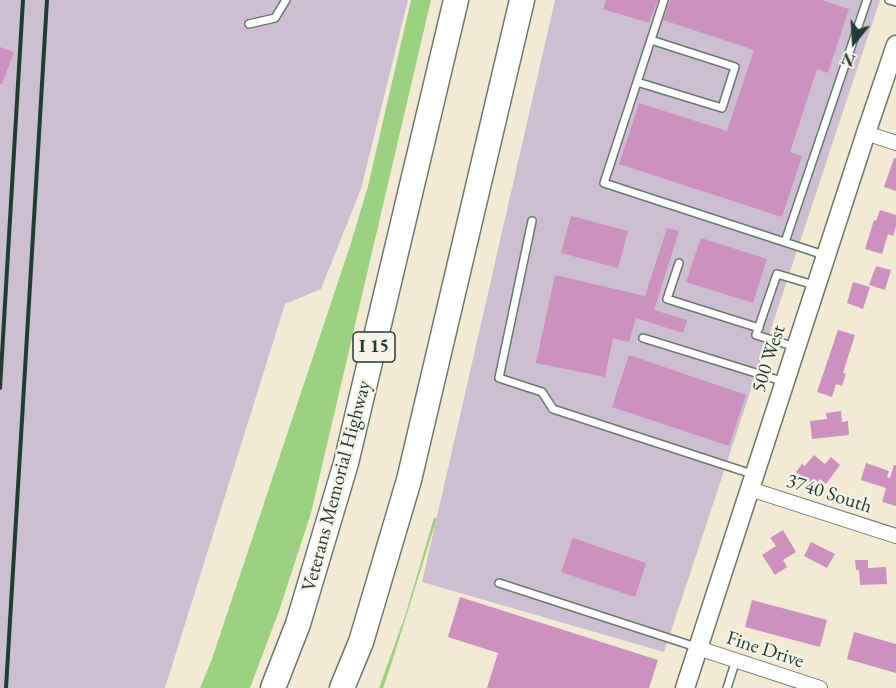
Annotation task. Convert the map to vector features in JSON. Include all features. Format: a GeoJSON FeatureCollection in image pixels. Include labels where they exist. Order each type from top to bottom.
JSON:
{"type":"FeatureCollection","features":[{"type":"Feature","properties":{"kind":"highway","name":"Veterans Memorial Highway"},"geometry":{"type":"LineString","coordinates":[[273,688],[298,624],[346,463],[456,0]]}},
{"type":"Feature","properties":{"kind":"highway"},"geometry":{"type":"LineString","coordinates":[[342,688],[361,642],[409,480],[522,0]]}},
{"type":"Feature","properties":{"kind":"main road","name":"500 West"},"geometry":{"type":"LineString","coordinates":[[685,688],[896,45]]}},
{"type":"Feature","properties":{"kind":"street"},"geometry":{"type":"LineString","coordinates":[[866,133],[896,143]]}},
{"type":"Feature","properties":{"kind":"street","name":"3740 South"},"geometry":{"type":"LineString","coordinates":[[752,482],[896,536]]}},
{"type":"Feature","properties":{"kind":"street","name":"Fine Drive"},"geometry":{"type":"LineString","coordinates":[[698,648],[820,688]]}},
{"type":"Feature","properties":{"kind":"lane"},"geometry":{"type":"LineString","coordinates":[[249,24],[275,18],[286,0]]}},
{"type":"Feature","properties":{"kind":"lane"},"geometry":{"type":"LineString","coordinates":[[664,0],[604,183],[826,256]]}},
{"type":"Feature","properties":{"kind":"lane"},"geometry":{"type":"LineString","coordinates":[[785,242],[867,0]]}},
{"type":"Feature","properties":{"kind":"lane"},"geometry":{"type":"LineString","coordinates":[[889,0],[896,2]]}},
{"type":"Feature","properties":{"kind":"lane"},"geometry":{"type":"LineString","coordinates":[[637,82],[722,108],[735,67],[651,40]]}},
{"type":"Feature","properties":{"kind":"lane"},"geometry":{"type":"LineString","coordinates":[[532,221],[499,378],[542,392],[553,409],[752,482]]}},
{"type":"Feature","properties":{"kind":"lane"},"geometry":{"type":"LineString","coordinates":[[679,263],[667,299],[759,328]]}},
{"type":"Feature","properties":{"kind":"lane"},"geometry":{"type":"LineString","coordinates":[[796,347],[756,335],[777,274],[816,285]]}},
{"type":"Feature","properties":{"kind":"lane"},"geometry":{"type":"LineString","coordinates":[[643,338],[785,382]]}},
{"type":"Feature","properties":{"kind":"lane"},"geometry":{"type":"LineString","coordinates":[[499,583],[698,648]]}},
{"type":"Feature","properties":{"kind":"lane"},"geometry":{"type":"LineString","coordinates":[[727,688],[736,660]]}},
{"type":"Feature","properties":{"kind":"shaded area"},"geometry":{"type":"Polygon","coordinates":[[[0,0],[408,0],[361,189],[321,289],[285,304],[165,688],[0,688],[0,0]]]}},
{"type":"Feature","properties":{"kind":"shaded area"},"geometry":{"type":"Polygon","coordinates":[[[555,0],[880,0],[664,652],[422,582],[555,0]]]}},
{"type":"Feature","properties":{"kind":"green space"},"geometry":{"type":"Polygon","coordinates":[[[411,0],[431,0],[311,513],[279,611],[250,688],[200,688],[212,659],[351,243],[368,186],[411,0]]]}},
{"type":"Feature","properties":{"kind":"green space"},"geometry":{"type":"Polygon","coordinates":[[[434,518],[437,518],[389,671],[383,688],[379,688],[405,616],[434,518]]]}},
{"type":"Feature","properties":{"kind":"building"},"geometry":{"type":"Polygon","coordinates":[[[606,0],[658,0],[649,23],[603,9],[606,0]]]}},
{"type":"Feature","properties":{"kind":"building"},"geometry":{"type":"Polygon","coordinates":[[[670,0],[822,0],[849,9],[828,73],[817,69],[790,152],[802,156],[782,217],[619,164],[639,103],[727,131],[754,50],[663,20],[670,0]]]}},
{"type":"Feature","properties":{"kind":"building"},"geometry":{"type":"Polygon","coordinates":[[[0,47],[14,52],[2,84],[0,84],[0,47]]]}},
{"type":"Feature","properties":{"kind":"building"},"geometry":{"type":"Polygon","coordinates":[[[894,158],[896,158],[896,191],[884,187],[894,158]]]}},
{"type":"Feature","properties":{"kind":"building"},"geometry":{"type":"Polygon","coordinates":[[[880,210],[896,215],[893,236],[888,234],[882,254],[865,249],[874,220],[876,221],[880,210]]]}},
{"type":"Feature","properties":{"kind":"building"},"geometry":{"type":"Polygon","coordinates":[[[571,216],[628,231],[618,268],[561,253],[571,216]]]}},
{"type":"Feature","properties":{"kind":"building"},"geometry":{"type":"Polygon","coordinates":[[[667,228],[679,231],[654,310],[687,320],[683,333],[636,318],[629,342],[613,338],[605,377],[536,363],[555,275],[645,296],[667,228]]]}},
{"type":"Feature","properties":{"kind":"building"},"geometry":{"type":"Polygon","coordinates":[[[701,238],[767,259],[753,303],[686,282],[701,238]]]}},
{"type":"Feature","properties":{"kind":"building"},"geometry":{"type":"Polygon","coordinates":[[[876,266],[891,270],[885,290],[869,285],[876,266]]]}},
{"type":"Feature","properties":{"kind":"building"},"geometry":{"type":"Polygon","coordinates":[[[853,282],[870,287],[863,309],[847,303],[853,282]]]}},
{"type":"Feature","properties":{"kind":"building"},"geometry":{"type":"Polygon","coordinates":[[[838,330],[855,335],[843,373],[846,374],[842,386],[836,384],[832,397],[817,392],[838,330]]]}},
{"type":"Feature","properties":{"kind":"building"},"geometry":{"type":"Polygon","coordinates":[[[629,355],[746,395],[729,446],[612,407],[629,355]]]}},
{"type":"Feature","properties":{"kind":"building"},"geometry":{"type":"Polygon","coordinates":[[[841,411],[842,422],[848,421],[849,435],[812,439],[810,421],[827,419],[826,413],[841,411]]]}},
{"type":"Feature","properties":{"kind":"building"},"geometry":{"type":"Polygon","coordinates":[[[814,455],[825,464],[831,457],[840,465],[826,484],[820,479],[814,486],[796,472],[802,464],[805,466],[814,455]]]}},
{"type":"Feature","properties":{"kind":"building"},"geometry":{"type":"Polygon","coordinates":[[[866,463],[889,471],[887,477],[890,478],[894,465],[896,465],[896,506],[882,502],[886,488],[861,480],[866,463]]]}},
{"type":"Feature","properties":{"kind":"building"},"geometry":{"type":"Polygon","coordinates":[[[783,530],[796,552],[783,560],[787,567],[775,575],[762,555],[776,546],[770,538],[783,530]]]}},
{"type":"Feature","properties":{"kind":"building"},"geometry":{"type":"Polygon","coordinates":[[[573,538],[646,563],[635,597],[561,572],[573,538]]]}},
{"type":"Feature","properties":{"kind":"building"},"geometry":{"type":"Polygon","coordinates":[[[811,542],[835,554],[827,568],[804,556],[811,542]]]}},
{"type":"Feature","properties":{"kind":"building"},"geometry":{"type":"Polygon","coordinates":[[[855,560],[868,560],[868,568],[886,567],[887,584],[860,585],[859,570],[856,570],[855,560]]]}},
{"type":"Feature","properties":{"kind":"building"},"geometry":{"type":"Polygon","coordinates":[[[460,597],[658,660],[649,688],[487,688],[498,653],[448,637],[460,597]]]}},
{"type":"Feature","properties":{"kind":"building"},"geometry":{"type":"Polygon","coordinates":[[[752,600],[827,620],[820,647],[745,627],[752,600]]]}},
{"type":"Feature","properties":{"kind":"building"},"geometry":{"type":"Polygon","coordinates":[[[854,632],[896,644],[896,673],[847,659],[854,632]]]}},
{"type":"Feature","properties":{"kind":"railway"},"geometry":{"type":"LineString","coordinates":[[0,388],[23,0]]}},
{"type":"Feature","properties":{"kind":"railway"},"geometry":{"type":"LineString","coordinates":[[6,688],[47,0]]}}]}
